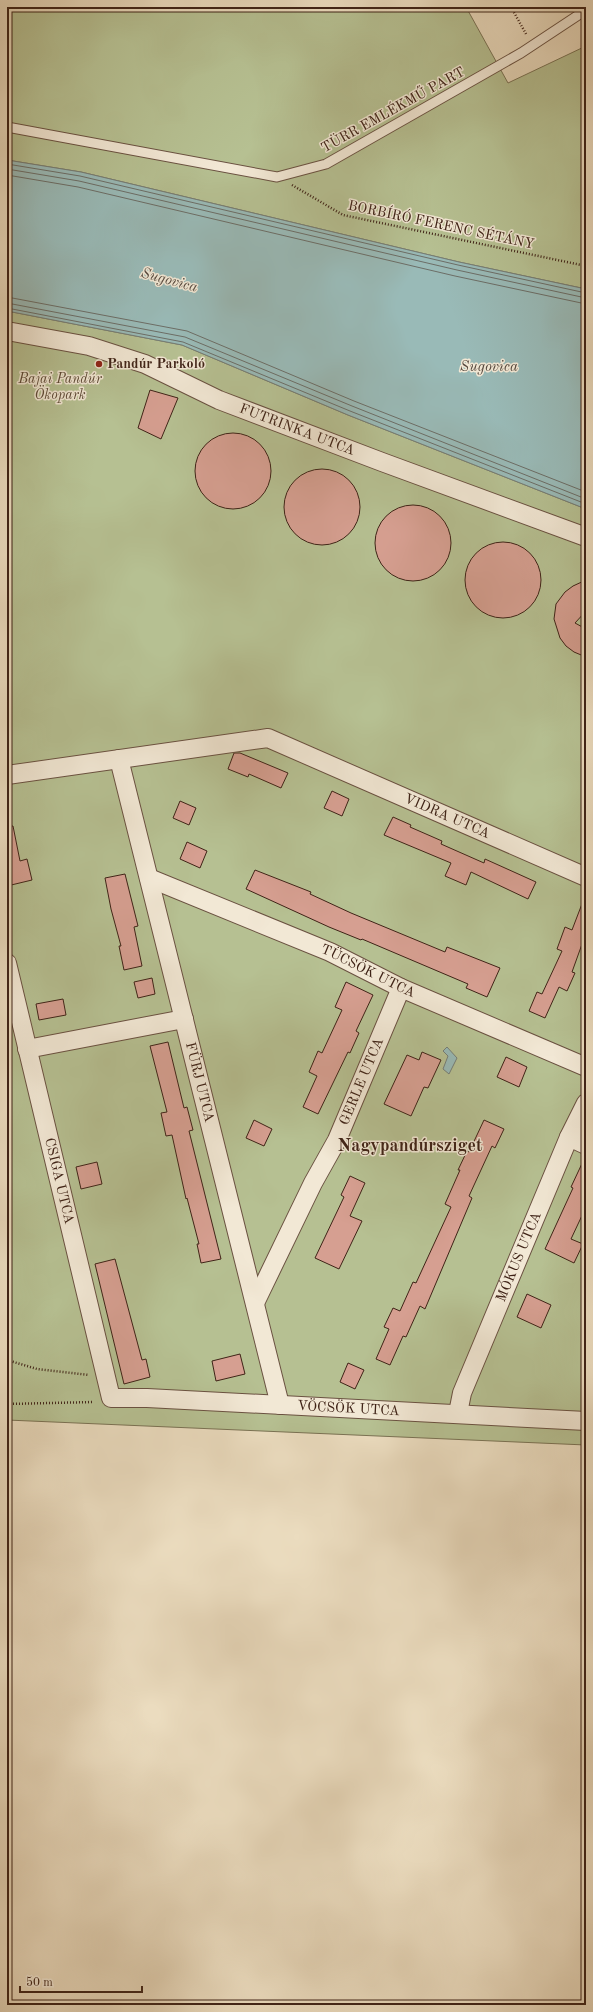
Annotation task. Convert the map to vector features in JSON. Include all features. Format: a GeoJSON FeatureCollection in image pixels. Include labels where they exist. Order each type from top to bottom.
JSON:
{"type":"FeatureCollection","features":[{"type":"Feature","properties":{"kind":"street","name":"FUTRINKA UTCA"},"geometry":{"type":"LineString","coordinates":[[7,331],[89,346],[145,364],[219,400],[586,537]]}},
{"type":"Feature","properties":{"kind":"street","name":"VIDRA UTCA"},"geometry":{"type":"LineString","coordinates":[[7,775],[268,738],[586,877]]}},
{"type":"Feature","properties":{"kind":"street","name":"FÜRJ UTCA"},"geometry":{"type":"LineString","coordinates":[[119,759],[280,1405]]}},
{"type":"Feature","properties":{"kind":"street","name":"TÜCSÖK UTCA"},"geometry":{"type":"LineString","coordinates":[[149,878],[330,952],[401,988],[586,1067]]}},
{"type":"Feature","properties":{"kind":"street","name":"CSIGA UTCA"},"geometry":{"type":"LineString","coordinates":[[7,963],[111,1398]]}},
{"type":"Feature","properties":{"kind":"street","name":"GERLE UTCA"},"geometry":{"type":"LineString","coordinates":[[255,1303],[313,1182],[337,1140],[401,988]]}},
{"type":"Feature","properties":{"kind":"street"},"geometry":{"type":"LineString","coordinates":[[27,1049],[184,1019]]}},
{"type":"Feature","properties":{"kind":"street","name":"MÓKUS UTCA"},"geometry":{"type":"LineString","coordinates":[[458,1413],[462,1393],[569,1137],[586,1102]]}},
{"type":"Feature","properties":{"kind":"street"},"geometry":{"type":"LineString","coordinates":[[569,1137],[586,1145]]}},
{"type":"Feature","properties":{"kind":"street","name":"VÖCSÖK UTCA"},"geometry":{"type":"LineString","coordinates":[[111,1398],[147,1398],[458,1413],[586,1421]]}},
{"type":"Feature","properties":{"kind":"lane","name":"TÜRR EMLÉKMŰ PART"},"geometry":{"type":"LineString","coordinates":[[7,127],[277,177],[326,164],[532,45],[586,10]]}},
{"type":"Feature","properties":{"kind":"path"},"geometry":{"type":"LineString","coordinates":[[511,7],[532,45]]}},
{"type":"Feature","properties":{"kind":"path","name":"BORBÍRÓ FERENC SÉTÁNY"},"geometry":{"type":"LineString","coordinates":[[277,177],[343,215],[586,266]]}},
{"type":"Feature","properties":{"kind":"path"},"geometry":{"type":"LineString","coordinates":[[7,1360],[38,1370],[106,1378]]}},
{"type":"Feature","properties":{"kind":"path"},"geometry":{"type":"LineString","coordinates":[[7,1404],[94,1402],[111,1398]]}},
{"type":"Feature","properties":{"kind":"green space"},"geometry":{"type":"Polygon","coordinates":[[[7,7],[466,7],[508,83],[586,46],[586,289],[459,262],[81,172],[7,160],[7,7]]]}},
{"type":"Feature","properties":{"kind":"green space","name":"Bajai Pandúr Ökopark"},"geometry":{"type":"Polygon","coordinates":[[[7,311],[182,345],[348,415],[586,509],[586,1445],[7,1420],[7,311]]]}},
{"type":"Feature","properties":{"kind":"water","name":"Sugovica"},"geometry":{"type":"Polygon","coordinates":[[[7,160],[81,172],[459,262],[586,289],[586,509],[348,415],[182,345],[7,311],[7,160]]]}},
{"type":"Feature","properties":{"kind":"water"},"geometry":{"type":"Polygon","coordinates":[[[447,1047],[457,1058],[449,1074],[443,1069],[448,1056],[443,1051],[447,1047]]]}},
{"type":"Feature","properties":{"kind":"building"},"geometry":{"type":"Polygon","coordinates":[[[150,390],[178,398],[161,439],[138,428],[150,390]]]}},
{"type":"Feature","properties":{"kind":"building"},"geometry":{"type":"Polygon","coordinates":[[[233,433],[248,436],[260,444],[268,456],[271,471],[268,486],[260,498],[248,506],[233,509],[218,506],[206,498],[198,486],[195,471],[198,456],[206,444],[218,436],[233,433]]]}},
{"type":"Feature","properties":{"kind":"building"},"geometry":{"type":"Polygon","coordinates":[[[322,469],[337,472],[349,480],[357,492],[360,507],[357,522],[349,534],[337,542],[322,545],[307,542],[295,534],[287,522],[284,507],[287,492],[295,480],[307,472],[322,469]]]}},
{"type":"Feature","properties":{"kind":"building"},"geometry":{"type":"Polygon","coordinates":[[[413,505],[428,508],[440,516],[448,528],[451,543],[448,558],[440,570],[428,578],[413,581],[398,578],[386,570],[378,558],[375,543],[378,528],[386,516],[398,508],[413,505]]]}},
{"type":"Feature","properties":{"kind":"building"},"geometry":{"type":"Polygon","coordinates":[[[503,542],[518,545],[530,553],[538,565],[541,580],[538,595],[530,607],[518,615],[503,618],[488,615],[476,607],[468,595],[465,580],[468,565],[476,553],[488,545],[503,542]]]}},
{"type":"Feature","properties":{"kind":"building"},"geometry":{"type":"Polygon","coordinates":[[[586,580],[586,611],[575,623],[586,629],[586,657],[574,652],[566,646],[560,638],[554,619],[556,604],[565,592],[573,586],[586,580]]]}},
{"type":"Feature","properties":{"kind":"building"},"geometry":{"type":"Polygon","coordinates":[[[234,753],[240,753],[288,773],[281,788],[249,774],[248,777],[228,769],[234,753]]]}},
{"type":"Feature","properties":{"kind":"building"},"geometry":{"type":"Polygon","coordinates":[[[332,791],[349,799],[342,816],[324,808],[332,791]]]}},
{"type":"Feature","properties":{"kind":"building"},"geometry":{"type":"Polygon","coordinates":[[[180,801],[196,808],[189,825],[173,818],[180,801]]]}},
{"type":"Feature","properties":{"kind":"building"},"geometry":{"type":"Polygon","coordinates":[[[393,817],[411,825],[410,827],[442,841],[441,844],[484,863],[485,859],[536,882],[528,899],[471,872],[466,885],[445,876],[451,863],[384,835],[393,817]]]}},
{"type":"Feature","properties":{"kind":"building"},"geometry":{"type":"Polygon","coordinates":[[[7,826],[13,826],[20,861],[27,859],[32,880],[7,886],[7,826]]]}},
{"type":"Feature","properties":{"kind":"building"},"geometry":{"type":"Polygon","coordinates":[[[187,842],[207,851],[200,868],[180,859],[187,842]]]}},
{"type":"Feature","properties":{"kind":"building"},"geometry":{"type":"Polygon","coordinates":[[[255,870],[311,892],[310,894],[351,913],[445,952],[447,947],[500,968],[487,997],[466,988],[468,984],[362,939],[361,940],[329,927],[246,889],[255,870]]]}},
{"type":"Feature","properties":{"kind":"building"},"geometry":{"type":"Polygon","coordinates":[[[125,874],[138,926],[134,927],[142,966],[124,970],[119,946],[121,946],[111,909],[105,878],[125,874]]]}},
{"type":"Feature","properties":{"kind":"building"},"geometry":{"type":"Polygon","coordinates":[[[585,896],[586,933],[572,972],[575,973],[567,991],[559,987],[545,1018],[529,1011],[537,992],[542,994],[562,951],[557,949],[565,927],[572,930],[585,896]]]}},
{"type":"Feature","properties":{"kind":"building"},"geometry":{"type":"Polygon","coordinates":[[[152,978],[155,994],[138,998],[134,982],[152,978]]]}},
{"type":"Feature","properties":{"kind":"building"},"geometry":{"type":"Polygon","coordinates":[[[346,982],[373,995],[356,1031],[359,1033],[350,1053],[348,1052],[318,1114],[303,1107],[317,1076],[309,1072],[318,1051],[322,1053],[342,1010],[335,1007],[346,982]]]}},
{"type":"Feature","properties":{"kind":"building"},"geometry":{"type":"Polygon","coordinates":[[[63,999],[66,1015],[39,1020],[36,1004],[63,999]]]}},
{"type":"Feature","properties":{"kind":"building"},"geometry":{"type":"Polygon","coordinates":[[[168,1042],[184,1108],[187,1107],[193,1130],[189,1131],[221,1259],[201,1263],[197,1244],[199,1244],[187,1198],[186,1199],[172,1135],[166,1136],[161,1113],[167,1112],[150,1046],[168,1042]]]}},
{"type":"Feature","properties":{"kind":"building"},"geometry":{"type":"Polygon","coordinates":[[[422,1052],[441,1060],[428,1088],[424,1087],[411,1116],[384,1104],[407,1055],[419,1060],[422,1052]]]}},
{"type":"Feature","properties":{"kind":"building"},"geometry":{"type":"Polygon","coordinates":[[[506,1057],[527,1067],[519,1087],[497,1077],[506,1057]]]}},
{"type":"Feature","properties":{"kind":"building"},"geometry":{"type":"Polygon","coordinates":[[[254,1120],[272,1129],[264,1146],[246,1138],[254,1120]]]}},
{"type":"Feature","properties":{"kind":"building"},"geometry":{"type":"Polygon","coordinates":[[[484,1120],[504,1129],[495,1148],[492,1146],[469,1196],[472,1198],[425,1309],[420,1306],[406,1337],[403,1336],[390,1365],[376,1359],[389,1329],[384,1327],[393,1308],[400,1311],[413,1282],[416,1283],[451,1207],[445,1204],[460,1170],[458,1170],[467,1151],[469,1152],[484,1120]]]}},
{"type":"Feature","properties":{"kind":"building"},"geometry":{"type":"Polygon","coordinates":[[[586,1155],[586,1207],[571,1239],[583,1244],[574,1263],[545,1249],[573,1188],[571,1187],[586,1155]]]}},
{"type":"Feature","properties":{"kind":"building"},"geometry":{"type":"Polygon","coordinates":[[[97,1162],[102,1184],[81,1189],[76,1167],[97,1162]]]}},
{"type":"Feature","properties":{"kind":"building"},"geometry":{"type":"Polygon","coordinates":[[[350,1176],[365,1183],[350,1216],[362,1221],[339,1269],[315,1258],[344,1197],[341,1195],[350,1176]]]}},
{"type":"Feature","properties":{"kind":"building"},"geometry":{"type":"Polygon","coordinates":[[[115,1259],[142,1360],[146,1359],[150,1377],[124,1384],[95,1264],[115,1259]]]}},
{"type":"Feature","properties":{"kind":"building"},"geometry":{"type":"Polygon","coordinates":[[[527,1294],[551,1305],[541,1328],[517,1317],[527,1294]]]}},
{"type":"Feature","properties":{"kind":"building"},"geometry":{"type":"Polygon","coordinates":[[[240,1354],[245,1374],[216,1381],[212,1361],[240,1354]]]}},
{"type":"Feature","properties":{"kind":"building"},"geometry":{"type":"Polygon","coordinates":[[[348,1363],[364,1370],[355,1389],[340,1382],[348,1363]]]}},
{"type":"Feature","properties":{"kind":"place","name":"Pandúr Parkoló"},"geometry":{"type":"Point","coordinates":[99,364]}},
{"type":"Feature","properties":{"kind":"district","name":"Nagypandúrsziget"},"geometry":{"type":"Point","coordinates":[410,1146]}}]}
